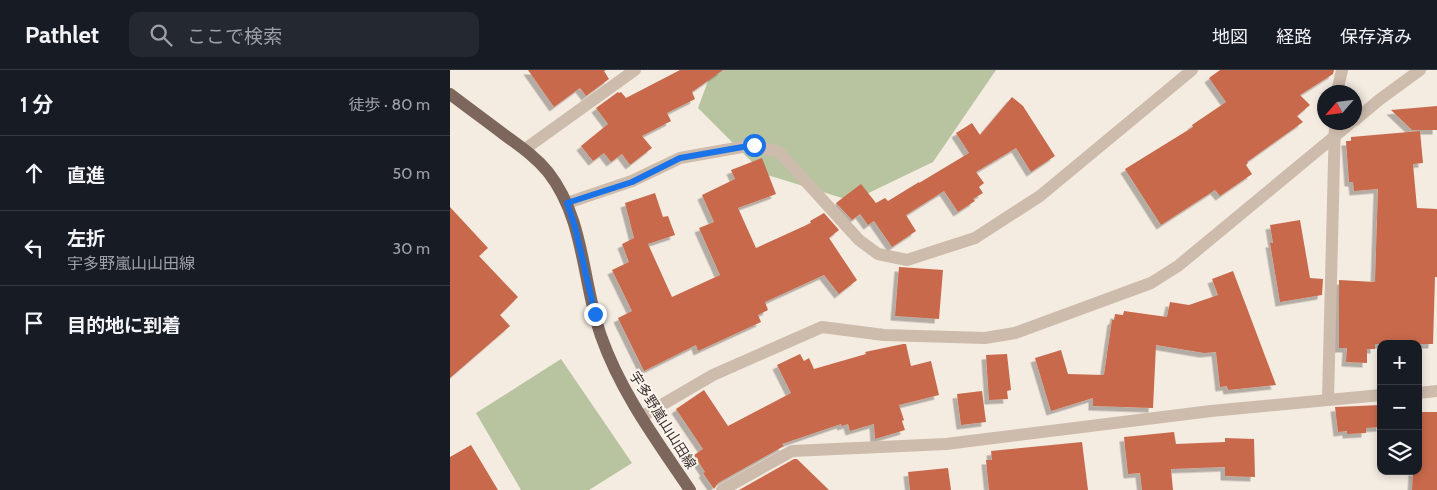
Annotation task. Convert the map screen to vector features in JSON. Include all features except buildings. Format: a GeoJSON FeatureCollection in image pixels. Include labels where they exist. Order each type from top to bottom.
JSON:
{"type":"FeatureCollection","features":[{"type":"Feature","properties":{"kind":"main road","name":"宇多野嵐山山田線"},"geometry":{"type":"LineString","coordinates":[[450,94],[525,149],[548,172],[567,203],[575,227],[601,336],[621,382],[641,417],[688,489]]}},
{"type":"Feature","properties":{"kind":"street"},"geometry":{"type":"LineString","coordinates":[[525,149],[635,70]]}},
{"type":"Feature","properties":{"kind":"street"},"geometry":{"type":"LineString","coordinates":[[567,203],[632,182],[680,158],[754,145],[779,152],[859,240],[878,254],[907,260],[975,238],[1040,196],[1192,70]]}},
{"type":"Feature","properties":{"kind":"street"},"geometry":{"type":"LineString","coordinates":[[1339,85],[1342,70]]}},
{"type":"Feature","properties":{"kind":"street"},"geometry":{"type":"LineString","coordinates":[[1362,114],[1420,70]]}},
{"type":"Feature","properties":{"kind":"street"},"geometry":{"type":"LineString","coordinates":[[1328,399],[1334,130]]}},
{"type":"Feature","properties":{"kind":"street"},"geometry":{"type":"LineString","coordinates":[[641,417],[713,375],[822,327],[884,335],[985,338],[1015,333],[1150,283],[1178,266],[1344,130]]}},
{"type":"Feature","properties":{"kind":"street"},"geometry":{"type":"LineString","coordinates":[[1422,393],[1437,391]]}},
{"type":"Feature","properties":{"kind":"street"},"geometry":{"type":"LineString","coordinates":[[722,490],[792,451],[946,444],[1201,412],[1377,395]]}},
{"type":"Feature","properties":{"kind":"green space"},"geometry":{"type":"Polygon","coordinates":[[[717,70],[996,70],[933,162],[852,201],[764,174],[698,108],[711,73],[717,70]]]}},
{"type":"Feature","properties":{"kind":"green space"},"geometry":{"type":"Polygon","coordinates":[[[561,359],[632,463],[589,490],[521,490],[476,413],[561,359]]]}},
{"type":"Feature","properties":{"kind":"route"},"geometry":{"type":"LineString","coordinates":[[595,314],[575,227],[567,203],[632,182],[680,158],[754,145]]}}]}
